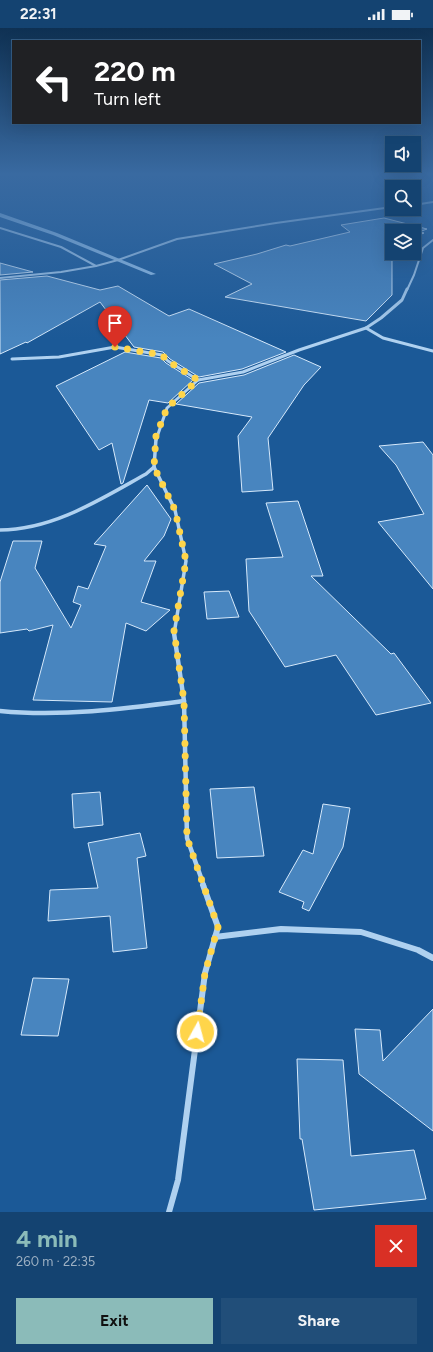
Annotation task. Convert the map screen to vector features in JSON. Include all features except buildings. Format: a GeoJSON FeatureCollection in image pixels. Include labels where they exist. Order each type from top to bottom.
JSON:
{"type":"FeatureCollection","features":[{"type":"Feature","properties":{"kind":"street"},"geometry":{"type":"LineString","coordinates":[[4,229],[61,247],[96,266]]}},
{"type":"Feature","properties":{"kind":"street"},"geometry":{"type":"LineString","coordinates":[[0,278],[61,272],[96,266],[118,260],[177,239],[237,229]]}},
{"type":"Feature","properties":{"kind":"street"},"geometry":{"type":"LineString","coordinates":[[169,1212],[178,1180],[205,973],[218,927],[187,838],[184,701],[174,631],[186,561],[175,510],[154,467],[156,436],[167,408],[198,380],[243,372],[299,350],[366,328],[381,318],[402,300],[414,275],[423,248],[433,240]]}},
{"type":"Feature","properties":{"kind":"street"},"geometry":{"type":"LineString","coordinates":[[366,328],[383,338],[433,351]]}},
{"type":"Feature","properties":{"kind":"street"},"geometry":{"type":"LineString","coordinates":[[12,359],[59,358],[115,347],[162,355],[168,361],[198,380]]}},
{"type":"Feature","properties":{"kind":"street"},"geometry":{"type":"LineString","coordinates":[[0,530],[16,530],[66,517],[127,484],[154,467]]}},
{"type":"Feature","properties":{"kind":"street"},"geometry":{"type":"LineString","coordinates":[[0,712],[106,711],[184,701]]}},
{"type":"Feature","properties":{"kind":"street"},"geometry":{"type":"LineString","coordinates":[[215,938],[281,929],[361,932],[418,950],[433,958]]}},
{"type":"Feature","properties":{"kind":"waterway"},"geometry":{"type":"LineString","coordinates":[[41,229],[153,274]]}},
{"type":"Feature","properties":{"kind":"route"},"geometry":{"type":"LineString","coordinates":[[115,347],[162,355],[168,361],[198,380],[167,408],[156,436],[154,467],[175,510],[186,561],[174,631],[184,701],[184,762],[187,838],[218,927],[205,973],[197,1032]]}}]}
